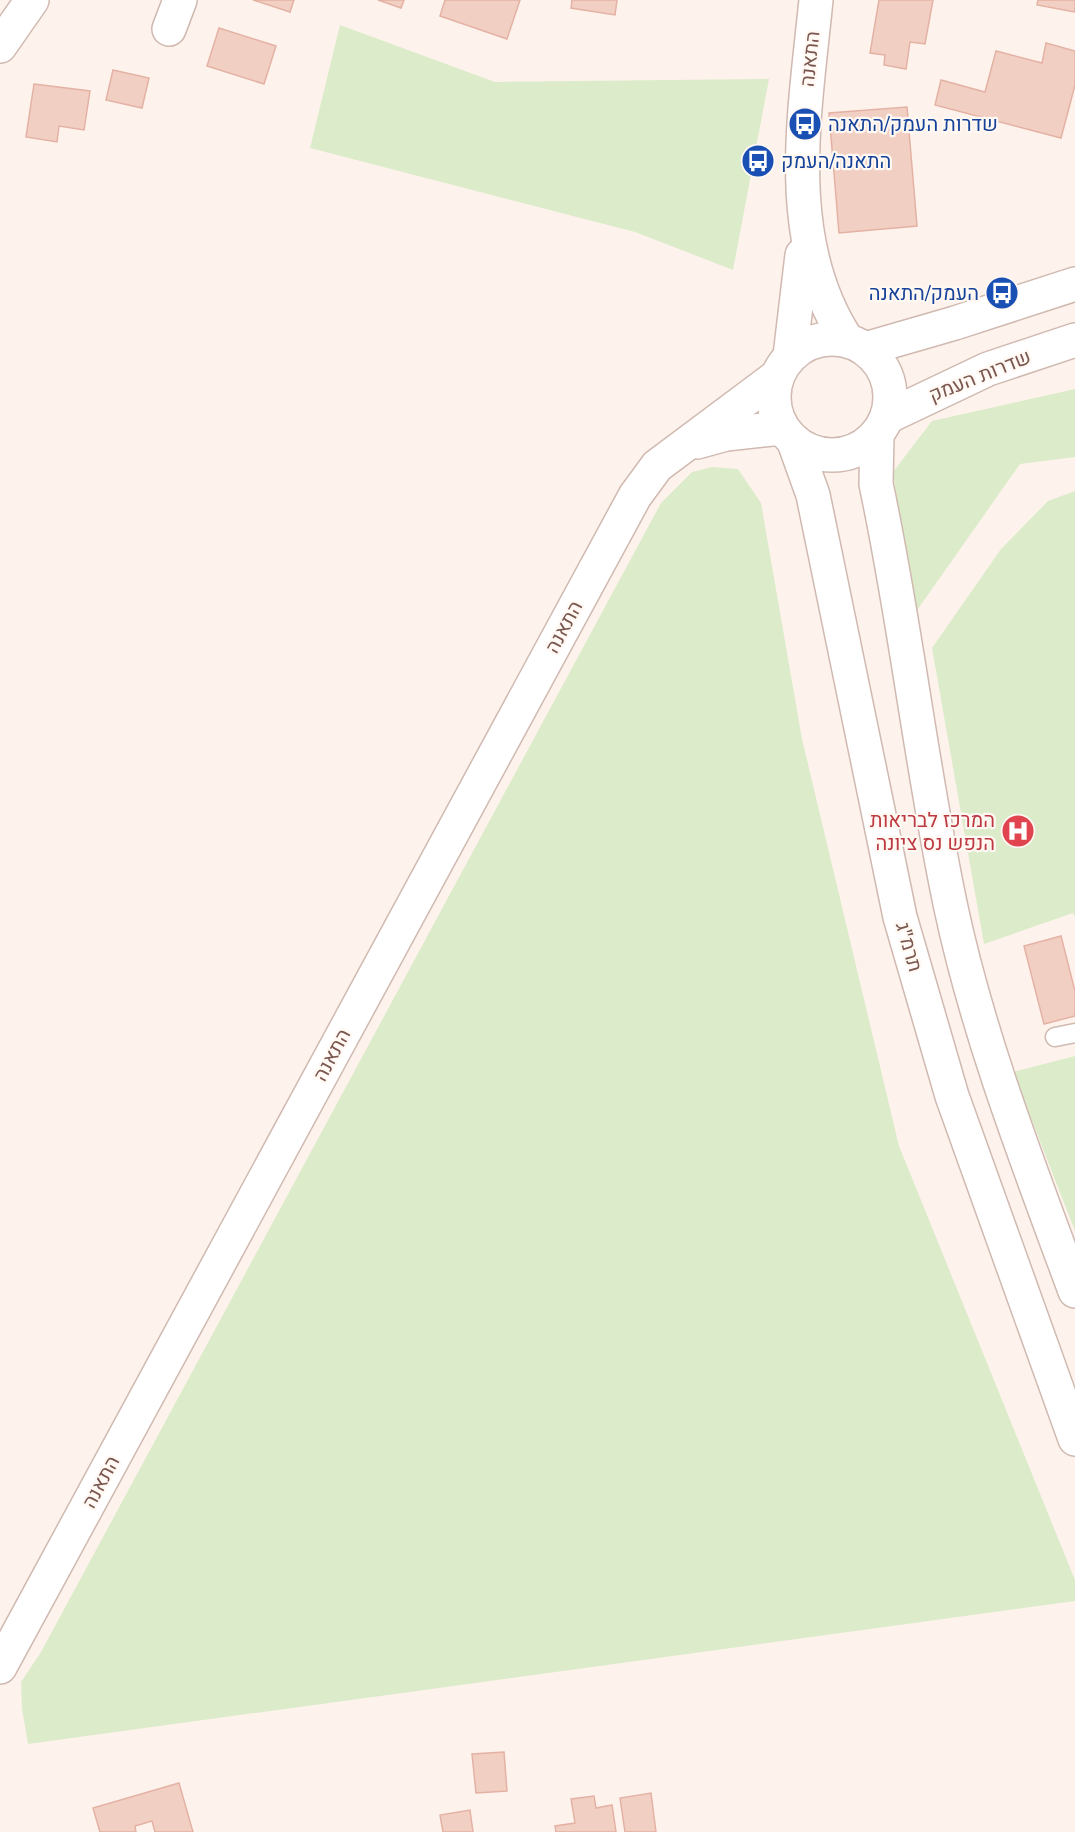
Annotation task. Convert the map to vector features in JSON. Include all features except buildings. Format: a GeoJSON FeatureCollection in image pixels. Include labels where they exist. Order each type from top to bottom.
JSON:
{"type":"FeatureCollection","features":[{"type":"Feature","properties":{"kind":"street"},"geometry":{"type":"LineString","coordinates":[[0,46],[32,0]]}},
{"type":"Feature","properties":{"kind":"street","name":"התאנה"},"geometry":{"type":"LineString","coordinates":[[816,0],[802,138],[806,226],[816,279],[824,303],[856,344]]}},
{"type":"Feature","properties":{"kind":"street","name":"התאנה"},"geometry":{"type":"LineString","coordinates":[[0,1667],[634,496],[657,466],[783,366],[806,226]]}},
{"type":"Feature","properties":{"kind":"street"},"geometry":{"type":"LineString","coordinates":[[882,425],[863,446],[846,453],[828,455],[810,451],[788,435],[774,403],[783,366],[802,346],[816,340],[831,338],[856,344],[956,323],[1075,284]]}},
{"type":"Feature","properties":{"kind":"street","name":"שדרות העמק"},"geometry":{"type":"LineString","coordinates":[[882,425],[988,369],[1075,340]]}},
{"type":"Feature","properties":{"kind":"street"},"geometry":{"type":"LineString","coordinates":[[856,344],[885,372],[890,387],[882,425],[876,484],[951,908],[969,980],[1009,1109],[1075,1291]]}},
{"type":"Feature","properties":{"kind":"street","name":"התאנה"},"geometry":{"type":"LineString","coordinates":[[677,452],[726,434],[788,435]]}},
{"type":"Feature","properties":{"kind":"street","name":"תרמ\"ג"},"geometry":{"type":"LineString","coordinates":[[788,435],[813,495],[900,917],[952,1096],[1075,1439]]}},
{"type":"Feature","properties":{"kind":"lane"},"geometry":{"type":"LineString","coordinates":[[1055,1037],[1075,1033]]}},
{"type":"Feature","properties":{"kind":"green space"},"geometry":{"type":"Polygon","coordinates":[[[340,25],[495,82],[769,79],[733,270],[635,232],[310,148],[340,25]]]}},
{"type":"Feature","properties":{"kind":"green space"},"geometry":{"type":"Polygon","coordinates":[[[1075,389],[1075,457],[1020,464],[913,616],[893,472],[932,421],[1075,389]]]}},
{"type":"Feature","properties":{"kind":"green space"},"geometry":{"type":"Polygon","coordinates":[[[712,467],[738,469],[761,503],[802,739],[899,1146],[1075,1580],[1075,1601],[28,1744],[22,1709],[21,1682],[41,1652],[661,503],[692,472],[712,467]]]}},
{"type":"Feature","properties":{"kind":"green space","name":"המרכז לבריאות הנפש נס ציונה"},"geometry":{"type":"Polygon","coordinates":[[[1075,491],[1075,917],[1073,913],[984,944],[932,648],[1001,549],[1048,501],[1075,491]]]}},
{"type":"Feature","properties":{"kind":"green space"},"geometry":{"type":"Polygon","coordinates":[[[1075,1056],[1075,1231],[1013,1072],[1075,1056]]]}},
{"type":"Feature","properties":{"kind":"place","name":"שדרות העמק/התאנה"},"geometry":{"type":"Point","coordinates":[805,124]}},
{"type":"Feature","properties":{"kind":"place","name":"התאנה/העמק"},"geometry":{"type":"Point","coordinates":[758,161]}},
{"type":"Feature","properties":{"kind":"place","name":"העמק/התאנה"},"geometry":{"type":"Point","coordinates":[1002,293]}},
{"type":"Feature","properties":{"kind":"place","name":"המרכז לבריאות הנפש נס ציונה"},"geometry":{"type":"Point","coordinates":[1018,831]}}]}
